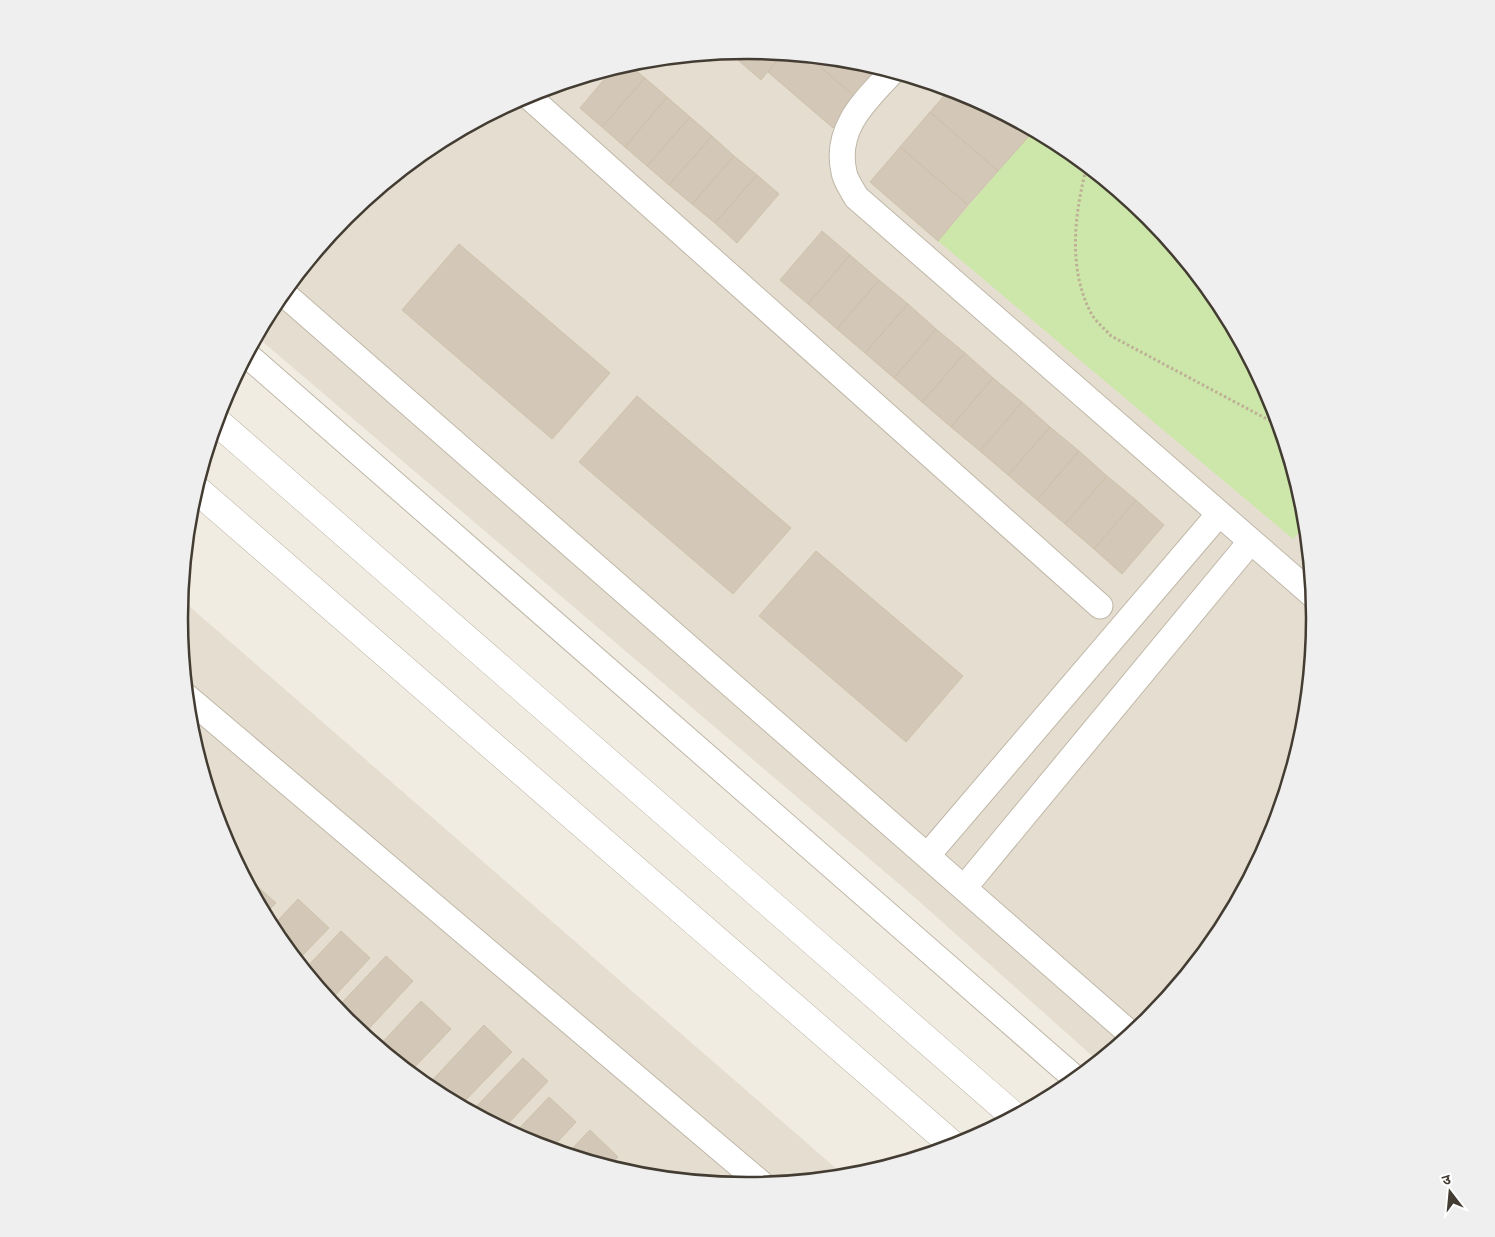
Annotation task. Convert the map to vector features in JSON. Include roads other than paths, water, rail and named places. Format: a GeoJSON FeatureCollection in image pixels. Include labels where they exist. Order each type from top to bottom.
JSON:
{"type":"FeatureCollection","features":[{"type":"Feature","properties":{"kind":"street"},"geometry":{"type":"LineString","coordinates":[[888,77],[863,104],[844,134],[844,172],[856,197],[1306,589]]}},
{"type":"Feature","properties":{"kind":"street"},"geometry":{"type":"LineString","coordinates":[[534,101],[1100,606]]}},
{"type":"Feature","properties":{"kind":"street"},"geometry":{"type":"LineString","coordinates":[[289,298],[1126,1030]]}},
{"type":"Feature","properties":{"kind":"street"},"geometry":{"type":"LineString","coordinates":[[252,359],[1071,1075]]}},
{"type":"Feature","properties":{"kind":"street"},"geometry":{"type":"LineString","coordinates":[[222,426],[1010,1113]]}},
{"type":"Feature","properties":{"kind":"street"},"geometry":{"type":"LineString","coordinates":[[202,494],[948,1141]]}},
{"type":"Feature","properties":{"kind":"street"},"geometry":{"type":"LineString","coordinates":[[926,856],[1219,514]]}},
{"type":"Feature","properties":{"kind":"street"},"geometry":{"type":"LineString","coordinates":[[964,888],[1251,541]]}},
{"type":"Feature","properties":{"kind":"street"},"geometry":{"type":"LineString","coordinates":[[195,704],[753,1178]]}}]}
